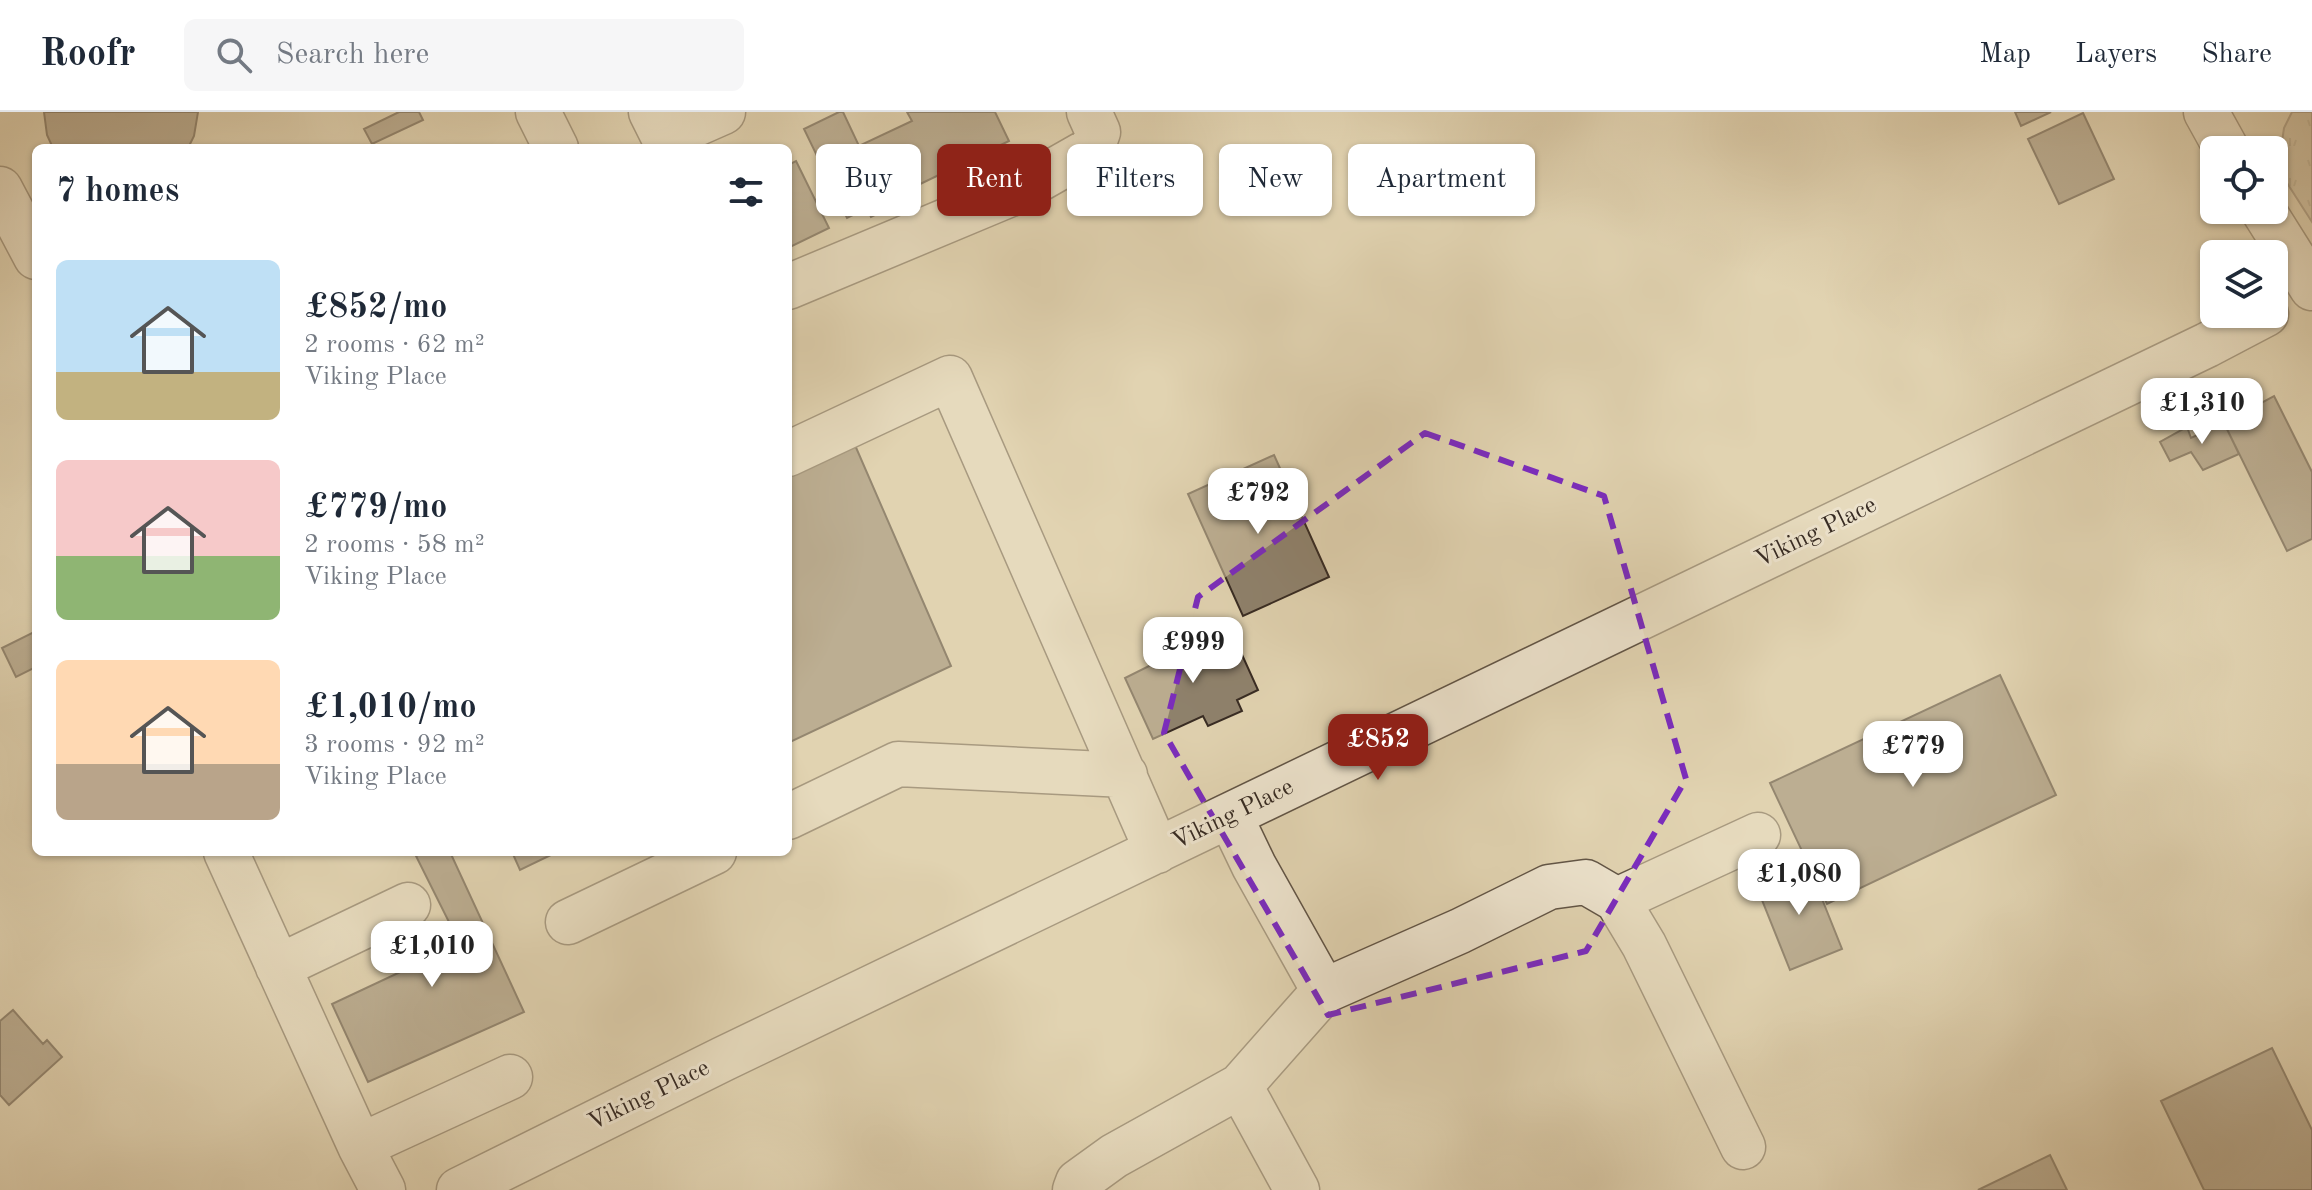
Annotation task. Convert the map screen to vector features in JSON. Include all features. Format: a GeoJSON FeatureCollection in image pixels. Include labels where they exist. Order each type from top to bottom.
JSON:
{"type":"FeatureCollection","features":[{"type":"Feature","properties":{"kind":"street"},"geometry":{"type":"LineString","coordinates":[[538,112],[554,144]]}},
{"type":"Feature","properties":{"kind":"street"},"geometry":{"type":"LineString","coordinates":[[659,133],[723,112]]}},
{"type":"Feature","properties":{"kind":"street"},"geometry":{"type":"LineString","coordinates":[[792,285],[1020,190],[1092,149],[1098,132],[1089,112]]}},
{"type":"Feature","properties":{"kind":"street"},"geometry":{"type":"LineString","coordinates":[[2206,112],[2219,136]]}},
{"type":"Feature","properties":{"kind":"street"},"geometry":{"type":"LineString","coordinates":[[0,189],[32,249]]}},
{"type":"Feature","properties":{"kind":"street"},"geometry":{"type":"LineString","coordinates":[[2272,224],[2312,289],[2288,302]]}},
{"type":"Feature","properties":{"kind":"street","name":"Viking Place"},"geometry":{"type":"LineString","coordinates":[[459,1190],[723,1059],[2239,328]]}},
{"type":"Feature","properties":{"kind":"street"},"geometry":{"type":"LineString","coordinates":[[792,452],[950,378],[1157,851]]}},
{"type":"Feature","properties":{"kind":"street"},"geometry":{"type":"LineString","coordinates":[[792,815],[898,764],[1125,775]]}},
{"type":"Feature","properties":{"kind":"street"},"geometry":{"type":"LineString","coordinates":[[1230,816],[1254,866],[1324,991]]}},
{"type":"Feature","properties":{"kind":"street"},"geometry":{"type":"LineString","coordinates":[[1617,900],[1758,835]]}},
{"type":"Feature","properties":{"kind":"street"},"geometry":{"type":"LineString","coordinates":[[228,856],[383,1190]]}},
{"type":"Feature","properties":{"kind":"street"},"geometry":{"type":"LineString","coordinates":[[568,922],[706,856]]}},
{"type":"Feature","properties":{"kind":"street"},"geometry":{"type":"LineString","coordinates":[[1075,1190],[1078,1182],[1114,1156],[1240,1086],[1324,991],[1460,931],[1549,887],[1586,882],[1617,900],[1644,945],[1743,1147]]}},
{"type":"Feature","properties":{"kind":"street"},"geometry":{"type":"LineString","coordinates":[[278,967],[408,905]]}},
{"type":"Feature","properties":{"kind":"street"},"geometry":{"type":"LineString","coordinates":[[360,1146],[510,1077]]}},
{"type":"Feature","properties":{"kind":"street"},"geometry":{"type":"LineString","coordinates":[[1240,1086],[1297,1190]]}},
{"type":"Feature","properties":{"kind":"highlighted area"},"geometry":{"type":"Polygon","coordinates":[[[1425,433],[1604,496],[1686,779],[1586,951],[1328,1015],[1164,733],[1198,597],[1425,433]]]}},
{"type":"Feature","properties":{"kind":"green space"},"geometry":{"type":"Polygon","coordinates":[[[2292,112],[2312,112],[2312,222],[2288,185],[2288,136],[2283,136],[2292,112]]]}},
{"type":"Feature","properties":{"kind":"building"},"geometry":{"type":"Polygon","coordinates":[[[44,112],[198,112],[190,144],[51,144],[44,112]]]}},
{"type":"Feature","properties":{"kind":"building"},"geometry":{"type":"Polygon","coordinates":[[[399,112],[419,112],[423,120],[372,144],[364,129],[399,112]]]}},
{"type":"Feature","properties":{"kind":"building"},"geometry":{"type":"Polygon","coordinates":[[[843,112],[858,144],[816,144],[816,154],[804,129],[843,112]]]}},
{"type":"Feature","properties":{"kind":"building"},"geometry":{"type":"Polygon","coordinates":[[[907,112],[995,112],[1009,141],[1003,144],[937,144],[937,176],[921,184],[921,144],[863,144],[912,121],[907,112]]]}},
{"type":"Feature","properties":{"kind":"building"},"geometry":{"type":"Polygon","coordinates":[[[2015,112],[2051,112],[2021,126],[2015,112]]]}},
{"type":"Feature","properties":{"kind":"building"},"geometry":{"type":"Polygon","coordinates":[[[2083,113],[2114,179],[2059,204],[2028,139],[2083,113]]]}},
{"type":"Feature","properties":{"kind":"building"},"geometry":{"type":"Polygon","coordinates":[[[796,161],[816,202],[816,216],[823,216],[829,228],[792,246],[792,163],[796,161]]]}},
{"type":"Feature","properties":{"kind":"building"},"geometry":{"type":"Polygon","coordinates":[[[2274,396],[2312,472],[2312,539],[2287,551],[2224,423],[2274,396]]]}},
{"type":"Feature","properties":{"kind":"building"},"geometry":{"type":"Polygon","coordinates":[[[2224,423],[2239,454],[2203,470],[2191,452],[2170,461],[2160,442],[2187,427],[2191,438],[2224,423]]]}},
{"type":"Feature","properties":{"kind":"building"},"geometry":{"type":"Polygon","coordinates":[[[851,436],[951,666],[792,741],[792,468],[851,436]]]}},
{"type":"Feature","properties":{"kind":"building"},"geometry":{"type":"Polygon","coordinates":[[[1274,455],[1329,577],[1243,616],[1188,494],[1274,455]]]}},
{"type":"Feature","properties":{"kind":"building"},"geometry":{"type":"Polygon","coordinates":[[[1229,626],[1258,690],[1237,700],[1242,711],[1208,726],[1203,716],[1153,739],[1125,678],[1229,626]]]}},
{"type":"Feature","properties":{"kind":"building"},"geometry":{"type":"Polygon","coordinates":[[[32,633],[32,669],[16,677],[2,648],[32,633]]]}},
{"type":"Feature","properties":{"kind":"building"},"geometry":{"type":"Polygon","coordinates":[[[2000,675],[2056,795],[1827,904],[1770,783],[2000,675]]]}},
{"type":"Feature","properties":{"kind":"building"},"geometry":{"type":"Polygon","coordinates":[[[416,856],[452,856],[524,1012],[368,1082],[332,1004],[460,944],[416,856]]]}},
{"type":"Feature","properties":{"kind":"building"},"geometry":{"type":"Polygon","coordinates":[[[514,856],[549,856],[520,870],[514,856]]]}},
{"type":"Feature","properties":{"kind":"building"},"geometry":{"type":"Polygon","coordinates":[[[1808,864],[1842,949],[1790,970],[1756,885],[1808,864]]]}},
{"type":"Feature","properties":{"kind":"building"},"geometry":{"type":"Polygon","coordinates":[[[13,1010],[43,1044],[47,1040],[62,1057],[9,1105],[0,1095],[0,1021],[13,1010]]]}},
{"type":"Feature","properties":{"kind":"building"},"geometry":{"type":"Polygon","coordinates":[[[2272,1048],[2312,1130],[2312,1190],[2204,1190],[2161,1101],[2272,1048]]]}},
{"type":"Feature","properties":{"kind":"building"},"geometry":{"type":"Polygon","coordinates":[[[2050,1155],[2067,1190],[1978,1190],[2050,1155]]]}}]}
